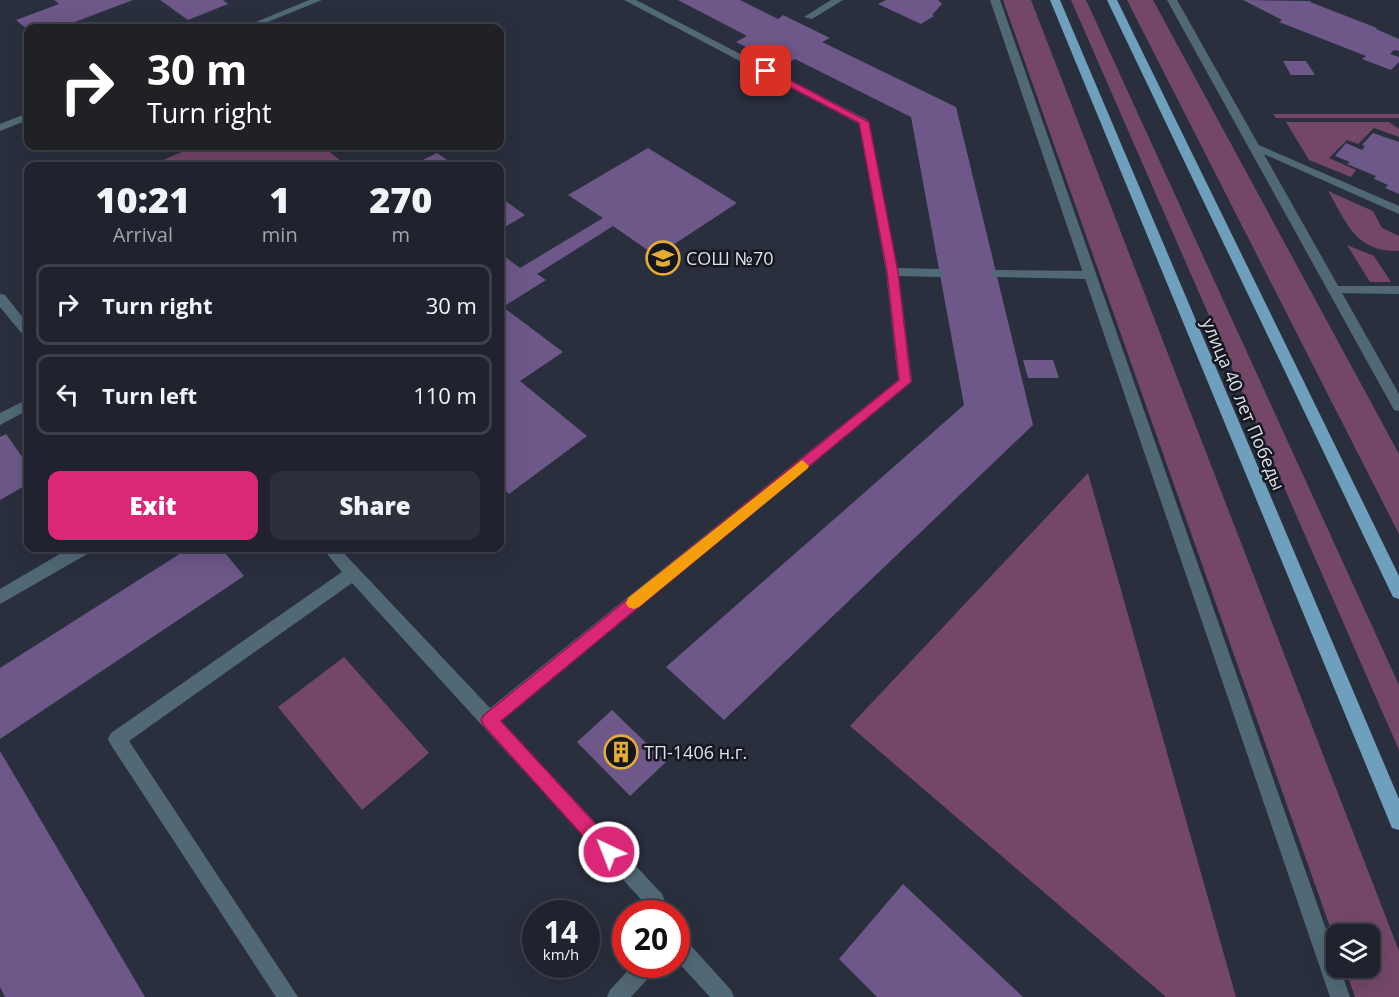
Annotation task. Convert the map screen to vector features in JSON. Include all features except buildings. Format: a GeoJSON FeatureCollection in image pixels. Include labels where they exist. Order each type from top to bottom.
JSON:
{"type":"FeatureCollection","features":[{"type":"Feature","properties":{"kind":"main road","name":"улица 40 лет Победы"},"geometry":{"type":"LineString","coordinates":[[1056,0],[1399,821]]}},
{"type":"Feature","properties":{"kind":"main road"},"geometry":{"type":"LineString","coordinates":[[1112,0],[1399,592]]}},
{"type":"Feature","properties":{"kind":"street"},"geometry":{"type":"LineString","coordinates":[[256,24],[317,0]]}},
{"type":"Feature","properties":{"kind":"street"},"geometry":{"type":"LineString","coordinates":[[489,720],[905,382],[892,272],[864,122],[629,0]]}},
{"type":"Feature","properties":{"kind":"street"},"geometry":{"type":"LineString","coordinates":[[809,17],[838,0]]}},
{"type":"Feature","properties":{"kind":"street"},"geometry":{"type":"LineString","coordinates":[[995,0],[1340,997]]}},
{"type":"Feature","properties":{"kind":"street"},"geometry":{"type":"LineString","coordinates":[[1172,0],[1399,406]]}},
{"type":"Feature","properties":{"kind":"street"},"geometry":{"type":"LineString","coordinates":[[0,128],[24,118]]}},
{"type":"Feature","properties":{"kind":"street"},"geometry":{"type":"LineString","coordinates":[[1254,146],[1399,210]]}},
{"type":"Feature","properties":{"kind":"street"},"geometry":{"type":"LineString","coordinates":[[892,272],[940,273]]}},
{"type":"Feature","properties":{"kind":"street"},"geometry":{"type":"LineString","coordinates":[[997,274],[1090,275]]}},
{"type":"Feature","properties":{"kind":"street"},"geometry":{"type":"LineString","coordinates":[[1334,290],[1399,290]]}},
{"type":"Feature","properties":{"kind":"street"},"geometry":{"type":"LineString","coordinates":[[0,298],[24,327]]}},
{"type":"Feature","properties":{"kind":"street"},"geometry":{"type":"LineString","coordinates":[[0,420],[24,406]]}},
{"type":"Feature","properties":{"kind":"street"},"geometry":{"type":"LineString","coordinates":[[0,597],[76,552]]}},
{"type":"Feature","properties":{"kind":"street"},"geometry":{"type":"LineString","coordinates":[[334,552],[654,900]]}},
{"type":"Feature","properties":{"kind":"street"},"geometry":{"type":"LineString","coordinates":[[288,997],[117,739],[354,573]]}},
{"type":"Feature","properties":{"kind":"street"},"geometry":{"type":"LineString","coordinates":[[690,959],[724,997]]}},
{"type":"Feature","properties":{"kind":"street"},"geometry":{"type":"LineString","coordinates":[[617,997],[635,978]]}},
{"type":"Feature","properties":{"kind":"shaded area"},"geometry":{"type":"Polygon","coordinates":[[[1003,0],[1031,0],[1399,951],[1399,997],[1355,997],[1348,978],[1380,978],[1380,924],[1329,924],[1003,0]]]}},
{"type":"Feature","properties":{"kind":"shaded area"},"geometry":{"type":"Polygon","coordinates":[[[1071,0],[1086,0],[1399,685],[1399,750],[1071,0]]]}},
{"type":"Feature","properties":{"kind":"shaded area"},"geometry":{"type":"Polygon","coordinates":[[[1127,0],[1153,0],[1399,454],[1399,534],[1127,0]]]}},
{"type":"Feature","properties":{"kind":"shaded area"},"geometry":{"type":"Polygon","coordinates":[[[1273,114],[1399,114],[1399,118],[1276,118],[1273,114]]]}},
{"type":"Feature","properties":{"kind":"shaded area"},"geometry":{"type":"Polygon","coordinates":[[[1286,122],[1389,122],[1399,129],[1399,137],[1374,128],[1358,144],[1347,140],[1329,158],[1356,170],[1351,177],[1309,160],[1286,122]]]}},
{"type":"Feature","properties":{"kind":"shaded area"},"geometry":{"type":"Polygon","coordinates":[[[187,150],[327,150],[341,161],[339,162],[158,162],[187,150]]]}},
{"type":"Feature","properties":{"kind":"shaded area"},"geometry":{"type":"Polygon","coordinates":[[[1328,191],[1373,211],[1382,228],[1399,236],[1399,251],[1372,247],[1362,241],[1347,224],[1328,191]]]}},
{"type":"Feature","properties":{"kind":"shaded area"},"geometry":{"type":"Polygon","coordinates":[[[1347,245],[1374,256],[1391,282],[1370,282],[1347,245]]]}},
{"type":"Feature","properties":{"kind":"shaded area"},"geometry":{"type":"Polygon","coordinates":[[[1088,473],[1236,997],[1166,997],[850,726],[1088,473]]]}},
{"type":"Feature","properties":{"kind":"shaded area"},"geometry":{"type":"Polygon","coordinates":[[[344,657],[429,753],[362,810],[278,707],[344,657]]]}},
{"type":"Feature","properties":{"kind":"slow traffic"},"geometry":{"type":"LineString","coordinates":[[634,603],[802,466]]}},
{"type":"Feature","properties":{"kind":"place","name":"СОШ №70"},"geometry":{"type":"Point","coordinates":[663,258]}},
{"type":"Feature","properties":{"kind":"place","name":"ТП-1406 н.г."},"geometry":{"type":"Point","coordinates":[621,752]}},
{"type":"Feature","properties":{"kind":"route"},"geometry":{"type":"LineString","coordinates":[[609,852],[489,720],[905,382],[892,272],[864,122],[766,71]]}}]}
